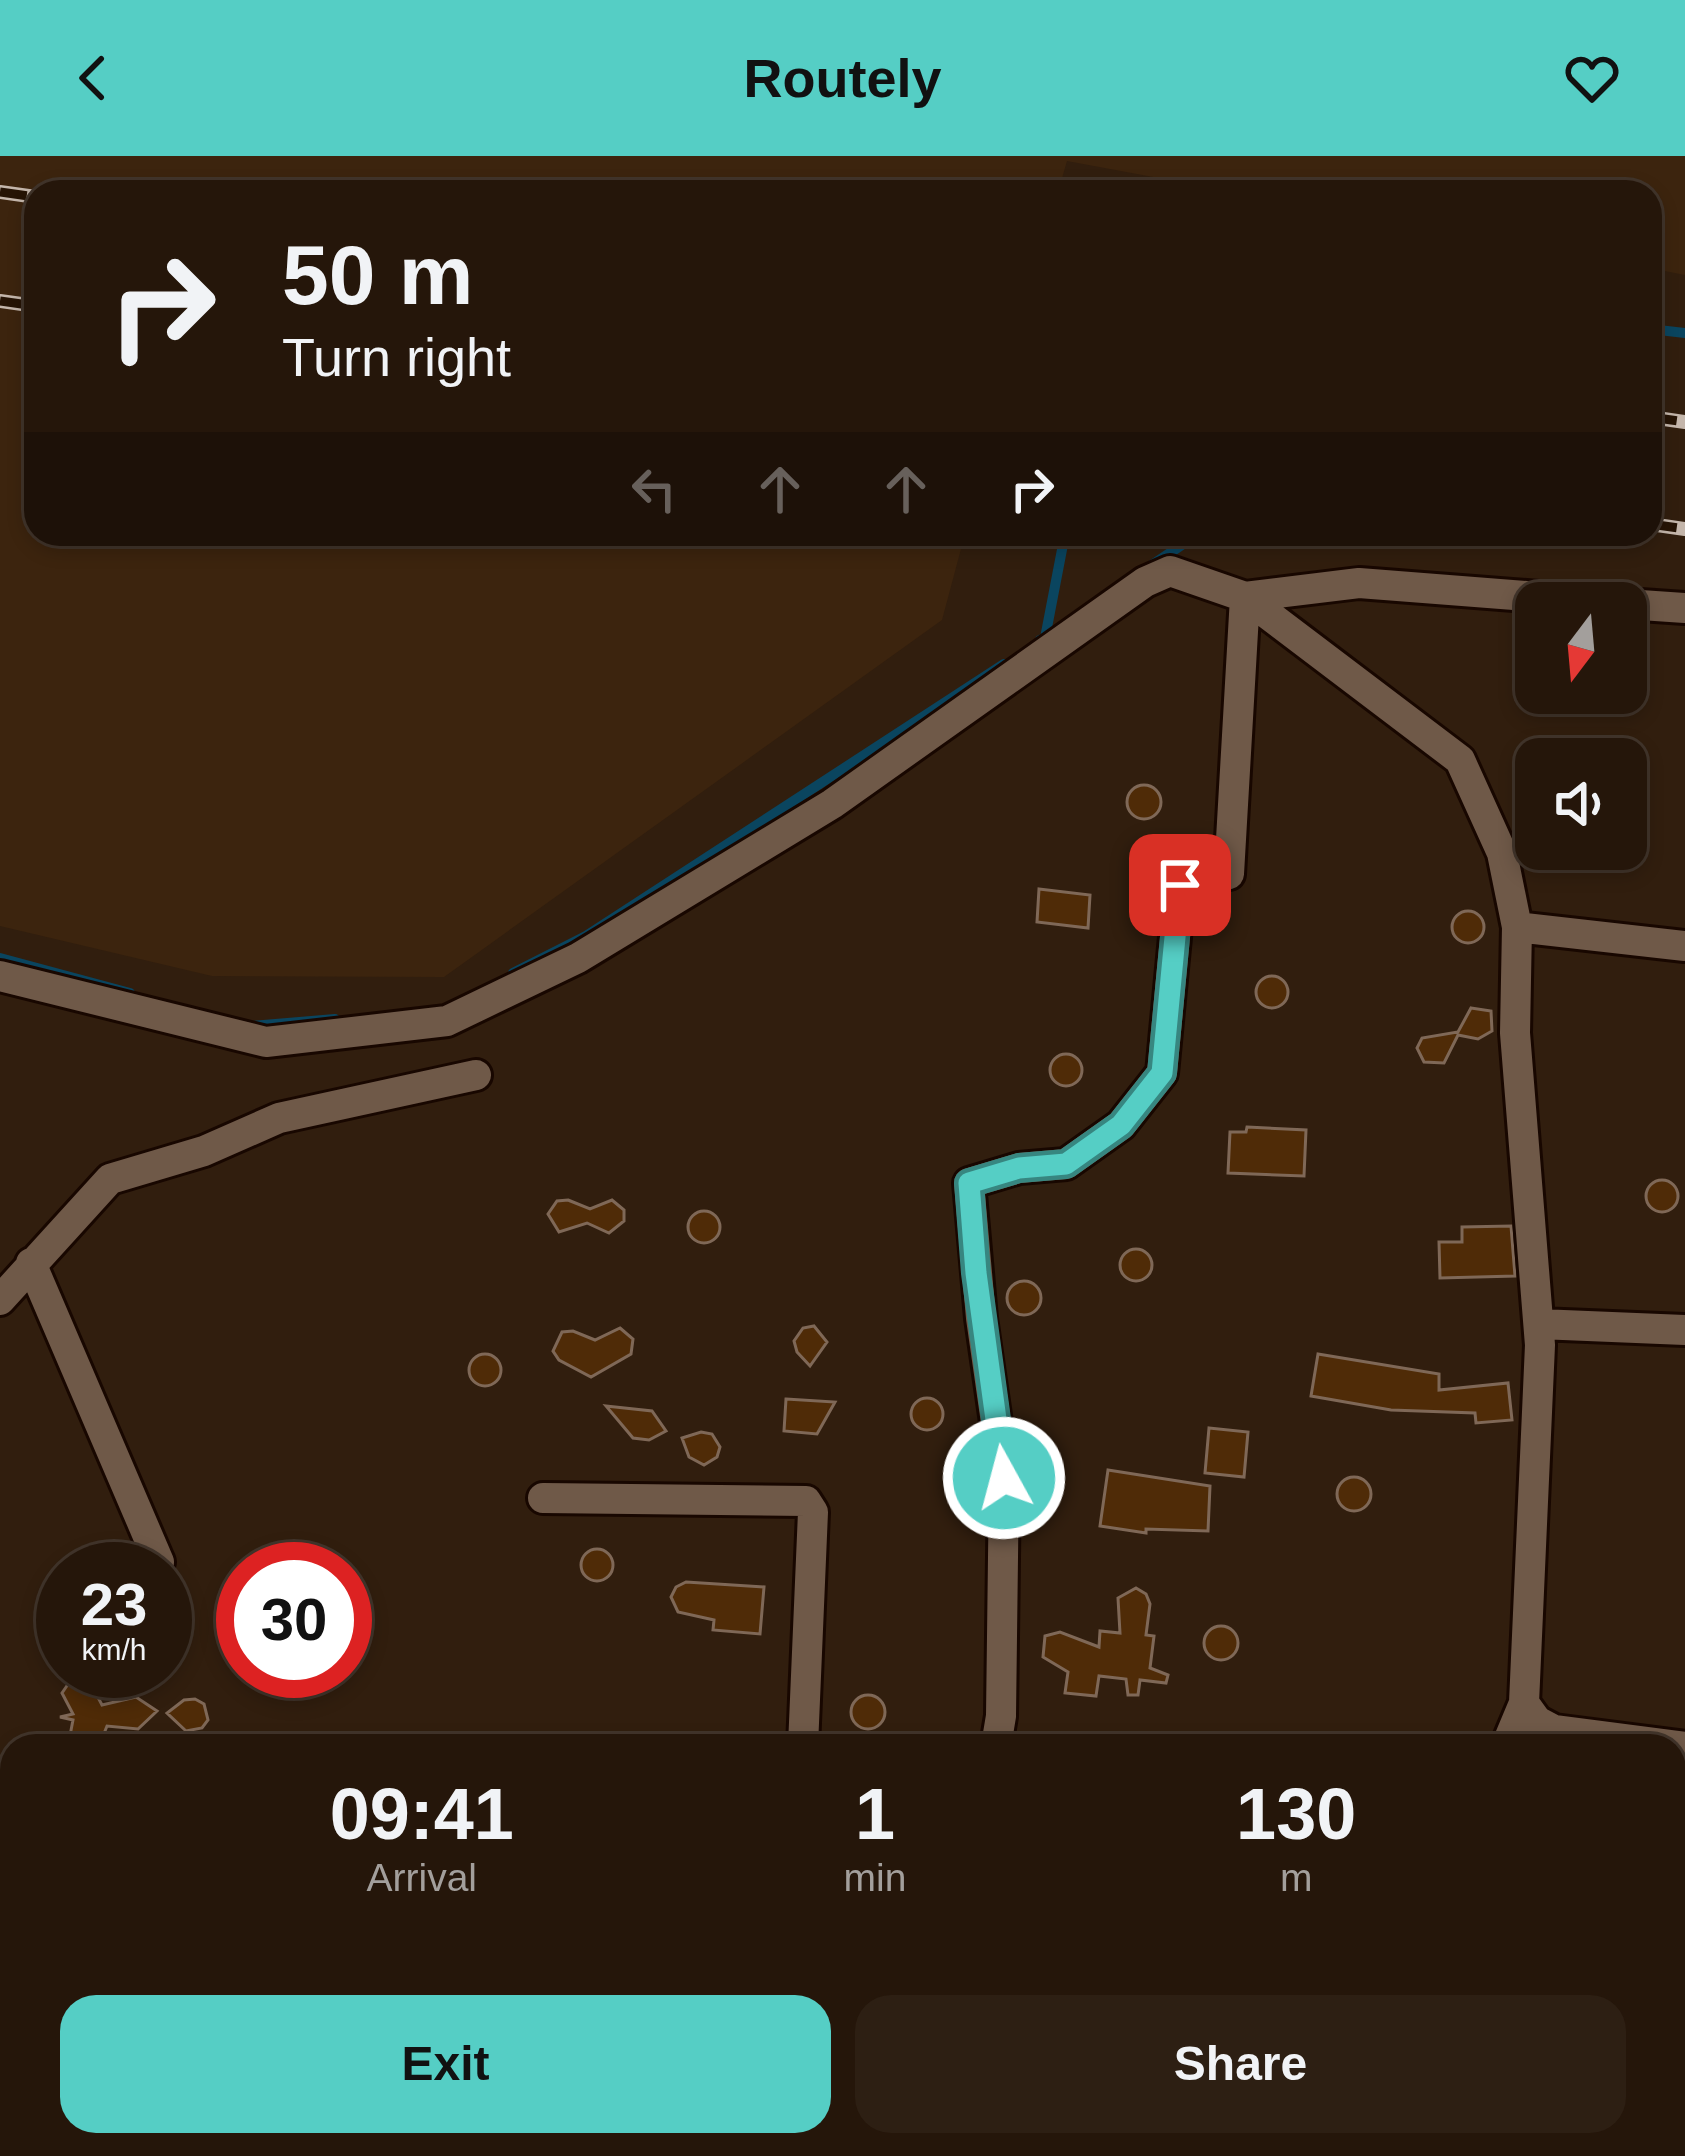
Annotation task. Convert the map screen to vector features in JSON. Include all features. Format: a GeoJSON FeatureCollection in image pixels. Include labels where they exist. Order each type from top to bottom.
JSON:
{"type":"FeatureCollection","features":[{"type":"Feature","properties":{"kind":"street"},"geometry":{"type":"LineString","coordinates":[[0,976],[266,1042],[448,1021],[578,958],[832,804],[1145,582],[1171,571],[1245,597],[1460,760],[1502,853],[1517,927],[1515,1033],[1539,1324],[1524,1703],[1511,1734]]}},
{"type":"Feature","properties":{"kind":"street"},"geometry":{"type":"LineString","coordinates":[[1245,597],[1359,583],[1515,595]]}},
{"type":"Feature","properties":{"kind":"street"},"geometry":{"type":"LineString","coordinates":[[998,1734],[1004,1478],[976,1273],[969,1183],[1019,1168],[1066,1164],[1121,1125],[1162,1073],[1180,885],[1228,874],[1245,597]]}},
{"type":"Feature","properties":{"kind":"street"},"geometry":{"type":"LineString","coordinates":[[1647,605],[1685,608]]}},
{"type":"Feature","properties":{"kind":"street"},"geometry":{"type":"LineString","coordinates":[[1517,927],[1685,946]]}},
{"type":"Feature","properties":{"kind":"street"},"geometry":{"type":"LineString","coordinates":[[0,1300],[110,1179],[204,1151],[279,1118],[476,1075]]}},
{"type":"Feature","properties":{"kind":"street"},"geometry":{"type":"LineString","coordinates":[[32,1263],[150,1542]]}},
{"type":"Feature","properties":{"kind":"street"},"geometry":{"type":"LineString","coordinates":[[1539,1324],[1685,1330]]}},
{"type":"Feature","properties":{"kind":"street"},"geometry":{"type":"LineString","coordinates":[[543,1498],[806,1501],[813,1512],[804,1734]]}},
{"type":"Feature","properties":{"kind":"street"},"geometry":{"type":"LineString","coordinates":[[1524,1703],[1537,1721],[1554,1730],[1585,1734]]}},
{"type":"Feature","properties":{"kind":"shaded area"},"geometry":{"type":"Polygon","coordinates":[[[0,156],[1685,156],[1685,275],[1662,270],[1662,180],[1169,180],[1067,161],[1061,180],[24,180],[24,546],[962,546],[942,620],[444,977],[212,976],[0,926],[0,156]]]}},
{"type":"Feature","properties":{"kind":"building"},"geometry":{"type":"Polygon","coordinates":[[[1144,785],[1156,790],[1161,802],[1156,814],[1144,819],[1132,814],[1127,802],[1132,790],[1144,785]]]}},
{"type":"Feature","properties":{"kind":"building"},"geometry":{"type":"Polygon","coordinates":[[[1039,889],[1090,895],[1088,928],[1037,922],[1039,889]]]}},
{"type":"Feature","properties":{"kind":"building"},"geometry":{"type":"Polygon","coordinates":[[[1468,911],[1480,915],[1484,927],[1480,939],[1468,943],[1456,939],[1452,927],[1456,915],[1468,911]]]}},
{"type":"Feature","properties":{"kind":"building"},"geometry":{"type":"Polygon","coordinates":[[[1272,976],[1284,980],[1288,992],[1284,1004],[1272,1008],[1260,1004],[1256,992],[1260,980],[1272,976]]]}},
{"type":"Feature","properties":{"kind":"building"},"geometry":{"type":"Polygon","coordinates":[[[1471,1008],[1491,1011],[1492,1031],[1478,1039],[1458,1035],[1444,1063],[1424,1062],[1417,1048],[1422,1038],[1458,1032],[1471,1008]]]}},
{"type":"Feature","properties":{"kind":"building"},"geometry":{"type":"Polygon","coordinates":[[[1066,1054],[1078,1058],[1082,1070],[1078,1082],[1066,1086],[1054,1082],[1050,1070],[1054,1058],[1066,1054]]]}},
{"type":"Feature","properties":{"kind":"building"},"geometry":{"type":"Polygon","coordinates":[[[1247,1127],[1306,1130],[1304,1176],[1228,1173],[1230,1132],[1246,1132],[1247,1127]]]}},
{"type":"Feature","properties":{"kind":"building"},"geometry":{"type":"Polygon","coordinates":[[[1662,1180],[1674,1184],[1678,1196],[1674,1208],[1662,1212],[1650,1208],[1646,1196],[1650,1184],[1662,1180]]]}},
{"type":"Feature","properties":{"kind":"building"},"geometry":{"type":"Polygon","coordinates":[[[612,1200],[624,1210],[624,1221],[609,1233],[587,1223],[559,1232],[548,1214],[557,1201],[590,1209],[612,1200]]]}},
{"type":"Feature","properties":{"kind":"building"},"geometry":{"type":"Polygon","coordinates":[[[704,1211],[716,1215],[720,1227],[716,1239],[704,1243],[692,1239],[688,1227],[692,1215],[704,1211]]]}},
{"type":"Feature","properties":{"kind":"building"},"geometry":{"type":"Polygon","coordinates":[[[1511,1226],[1515,1276],[1440,1278],[1439,1242],[1462,1242],[1462,1227],[1511,1226]]]}},
{"type":"Feature","properties":{"kind":"building"},"geometry":{"type":"Polygon","coordinates":[[[1136,1249],[1148,1253],[1152,1265],[1148,1277],[1136,1281],[1124,1277],[1120,1265],[1124,1253],[1136,1249]]]}},
{"type":"Feature","properties":{"kind":"building"},"geometry":{"type":"Polygon","coordinates":[[[1024,1281],[1036,1286],[1041,1298],[1036,1310],[1024,1315],[1012,1310],[1007,1298],[1012,1286],[1024,1281]]]}},
{"type":"Feature","properties":{"kind":"building"},"geometry":{"type":"Polygon","coordinates":[[[814,1326],[827,1342],[810,1366],[794,1341],[803,1328],[814,1326]]]}},
{"type":"Feature","properties":{"kind":"building"},"geometry":{"type":"Polygon","coordinates":[[[620,1328],[633,1339],[631,1354],[591,1377],[559,1360],[553,1351],[562,1332],[595,1340],[620,1328]]]}},
{"type":"Feature","properties":{"kind":"building"},"geometry":{"type":"Polygon","coordinates":[[[485,1354],[497,1358],[501,1370],[497,1382],[485,1386],[473,1382],[469,1370],[473,1358],[485,1354]]]}},
{"type":"Feature","properties":{"kind":"building"},"geometry":{"type":"Polygon","coordinates":[[[1318,1354],[1439,1374],[1439,1390],[1508,1383],[1512,1420],[1476,1423],[1475,1413],[1391,1410],[1311,1396],[1318,1354]]]}},
{"type":"Feature","properties":{"kind":"building"},"geometry":{"type":"Polygon","coordinates":[[[927,1398],[939,1402],[943,1414],[939,1426],[927,1430],[915,1426],[911,1414],[915,1402],[927,1398]]]}},
{"type":"Feature","properties":{"kind":"building"},"geometry":{"type":"Polygon","coordinates":[[[786,1399],[835,1402],[817,1434],[784,1431],[786,1399]]]}},
{"type":"Feature","properties":{"kind":"building"},"geometry":{"type":"Polygon","coordinates":[[[606,1406],[652,1411],[666,1431],[649,1440],[633,1438],[606,1406]]]}},
{"type":"Feature","properties":{"kind":"building"},"geometry":{"type":"Polygon","coordinates":[[[1209,1428],[1248,1432],[1244,1477],[1205,1473],[1209,1428]]]}},
{"type":"Feature","properties":{"kind":"building"},"geometry":{"type":"Polygon","coordinates":[[[712,1434],[720,1447],[717,1457],[704,1465],[689,1457],[682,1438],[712,1434]]]}},
{"type":"Feature","properties":{"kind":"building"},"geometry":{"type":"Polygon","coordinates":[[[1108,1470],[1210,1486],[1208,1531],[1146,1529],[1146,1533],[1100,1526],[1108,1470]]]}},
{"type":"Feature","properties":{"kind":"building"},"geometry":{"type":"Polygon","coordinates":[[[1354,1477],[1366,1482],[1371,1494],[1366,1506],[1354,1511],[1342,1506],[1337,1494],[1342,1482],[1354,1477]]]}},
{"type":"Feature","properties":{"kind":"building"},"geometry":{"type":"Polygon","coordinates":[[[597,1549],[609,1553],[613,1565],[609,1577],[597,1581],[585,1577],[581,1565],[585,1553],[597,1549]]]}},
{"type":"Feature","properties":{"kind":"building"},"geometry":{"type":"Polygon","coordinates":[[[686,1582],[764,1587],[760,1634],[713,1630],[714,1620],[678,1612],[671,1597],[686,1582]]]}},
{"type":"Feature","properties":{"kind":"building"},"geometry":{"type":"Polygon","coordinates":[[[1136,1588],[1150,1604],[1146,1635],[1154,1636],[1150,1668],[1168,1675],[1166,1683],[1140,1680],[1138,1695],[1128,1695],[1126,1679],[1099,1676],[1096,1696],[1065,1693],[1068,1672],[1043,1657],[1045,1636],[1060,1632],[1099,1647],[1100,1631],[1120,1633],[1118,1598],[1136,1588]]]}},
{"type":"Feature","properties":{"kind":"building"},"geometry":{"type":"Polygon","coordinates":[[[1221,1626],[1233,1631],[1238,1643],[1233,1655],[1221,1660],[1209,1655],[1204,1643],[1209,1631],[1221,1626]]]}},
{"type":"Feature","properties":{"kind":"building"},"geometry":{"type":"Polygon","coordinates":[[[868,1695],[880,1700],[885,1712],[880,1724],[868,1729],[856,1724],[851,1712],[856,1700],[868,1695]]]}},
{"type":"Feature","properties":{"kind":"building"},"geometry":{"type":"Polygon","coordinates":[[[65,1698],[98,1698],[102,1705],[138,1698],[157,1711],[138,1729],[107,1726],[104,1734],[70,1734],[73,1720],[60,1717],[73,1714],[65,1698]]]}},
{"type":"Feature","properties":{"kind":"building"},"geometry":{"type":"Polygon","coordinates":[[[184,1700],[204,1704],[208,1720],[202,1728],[186,1731],[167,1713],[184,1700]]]}},
{"type":"Feature","properties":{"kind":"waterway"},"geometry":{"type":"LineString","coordinates":[[1662,330],[1685,333]]}},
{"type":"Feature","properties":{"kind":"waterway"},"geometry":{"type":"LineString","coordinates":[[1040,640],[1045,638],[1063,546]]}},
{"type":"Feature","properties":{"kind":"waterway"},"geometry":{"type":"LineString","coordinates":[[1152,565],[1180,546]]}},
{"type":"Feature","properties":{"kind":"waterway"},"geometry":{"type":"LineString","coordinates":[[513,973],[586,936],[1004,664]]}},
{"type":"Feature","properties":{"kind":"waterway"},"geometry":{"type":"LineString","coordinates":[[0,958],[130,993]]}},
{"type":"Feature","properties":{"kind":"waterway"},"geometry":{"type":"LineString","coordinates":[[252,1026],[335,1019]]}},
{"type":"Feature","properties":{"kind":"railway"},"geometry":{"type":"LineString","coordinates":[[0,192],[24,195]]}},
{"type":"Feature","properties":{"kind":"railway"},"geometry":{"type":"LineString","coordinates":[[0,301],[24,304]]}},
{"type":"Feature","properties":{"kind":"railway"},"geometry":{"type":"LineString","coordinates":[[1662,419],[1685,422]]}},
{"type":"Feature","properties":{"kind":"railway"},"geometry":{"type":"LineString","coordinates":[[1662,526],[1685,529]]}},
{"type":"Feature","properties":{"kind":"route"},"geometry":{"type":"LineString","coordinates":[[1004,1478],[976,1273],[969,1183],[1019,1168],[1066,1164],[1121,1125],[1162,1073],[1180,885]]}}]}
